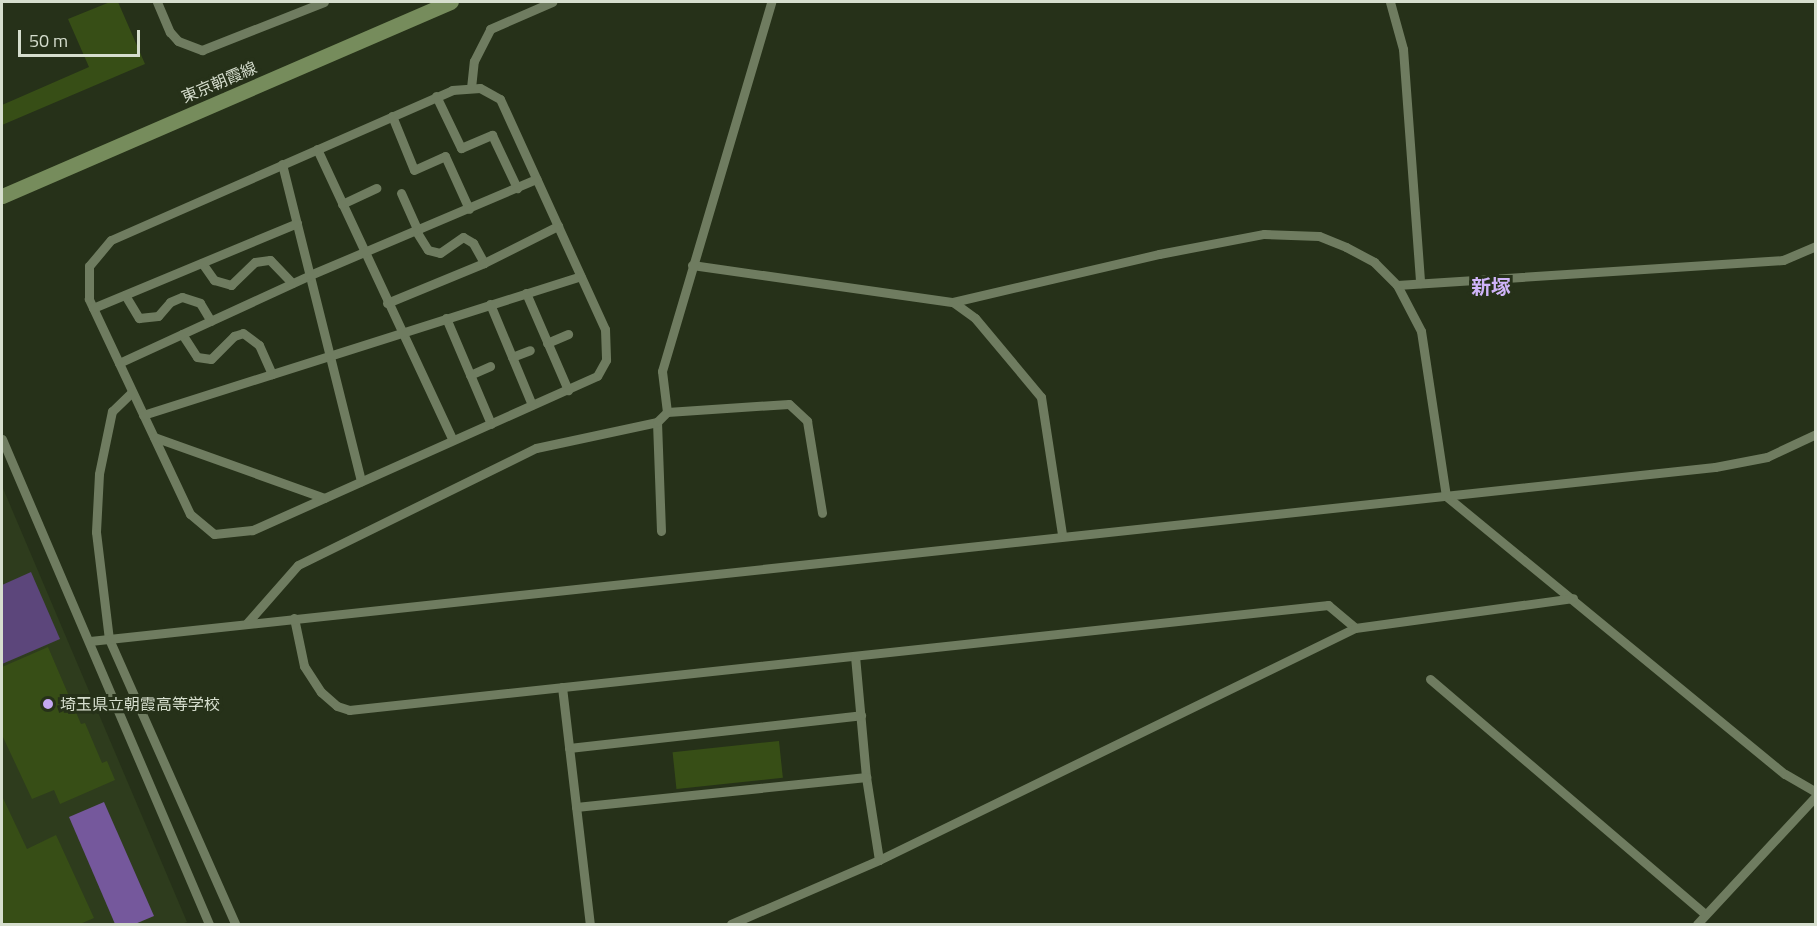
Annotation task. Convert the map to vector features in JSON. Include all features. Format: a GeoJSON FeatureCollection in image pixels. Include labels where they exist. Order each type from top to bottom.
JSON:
{"type":"FeatureCollection","features":[{"type":"Feature","properties":{"kind":"main road","name":"東京朝霞線"},"geometry":{"type":"LineString","coordinates":[[2,196],[451,2]]}},
{"type":"Feature","properties":{"kind":"lane"},"geometry":{"type":"LineString","coordinates":[[157,2],[174,37],[202,50],[324,2]]}},
{"type":"Feature","properties":{"kind":"lane"},"geometry":{"type":"LineString","coordinates":[[471,88],[474,61],[490,29],[552,2]]}},
{"type":"Feature","properties":{"kind":"lane"},"geometry":{"type":"LineString","coordinates":[[667,412],[662,371],[771,2]]}},
{"type":"Feature","properties":{"kind":"lane"},"geometry":{"type":"LineString","coordinates":[[1390,2],[1403,49],[1420,283]]}},
{"type":"Feature","properties":{"kind":"lane"},"geometry":{"type":"LineString","coordinates":[[471,88],[480,88],[500,99],[605,329],[606,360],[597,376],[252,530],[214,534],[190,514],[132,392],[89,299],[89,266],[111,240],[436,96],[452,90],[471,88]]}},
{"type":"Feature","properties":{"kind":"lane"},"geometry":{"type":"LineString","coordinates":[[436,96],[461,148],[492,135],[517,188]]}},
{"type":"Feature","properties":{"kind":"lane"},"geometry":{"type":"LineString","coordinates":[[392,116],[414,170],[445,156],[469,209]]}},
{"type":"Feature","properties":{"kind":"lane"},"geometry":{"type":"LineString","coordinates":[[317,149],[400,333],[453,440]]}},
{"type":"Feature","properties":{"kind":"lane"},"geometry":{"type":"LineString","coordinates":[[282,164],[361,481]]}},
{"type":"Feature","properties":{"kind":"lane"},"geometry":{"type":"LineString","coordinates":[[119,363],[310,275],[365,254],[536,179]]}},
{"type":"Feature","properties":{"kind":"lane"},"geometry":{"type":"LineString","coordinates":[[342,204],[376,188]]}},
{"type":"Feature","properties":{"kind":"lane"},"geometry":{"type":"LineString","coordinates":[[402,193],[417,231],[428,250],[440,253],[463,237],[473,243],[484,263]]}},
{"type":"Feature","properties":{"kind":"lane"},"geometry":{"type":"LineString","coordinates":[[93,308],[297,223]]}},
{"type":"Feature","properties":{"kind":"lane"},"geometry":{"type":"LineString","coordinates":[[387,303],[484,263],[558,226]]}},
{"type":"Feature","properties":{"kind":"lane"},"geometry":{"type":"LineString","coordinates":[[692,266],[953,302],[1159,254],[1291,233],[1319,236],[1374,262],[1397,285],[1412,307],[1427,353],[1446,496],[1785,774],[1815,794],[1696,924]]}},
{"type":"Feature","properties":{"kind":"lane"},"geometry":{"type":"LineString","coordinates":[[1397,285],[1783,260],[1815,246]]}},
{"type":"Feature","properties":{"kind":"lane"},"geometry":{"type":"LineString","coordinates":[[202,263],[214,280],[231,285],[255,262],[270,260],[292,284]]}},
{"type":"Feature","properties":{"kind":"lane"},"geometry":{"type":"LineString","coordinates":[[143,415],[580,276]]}},
{"type":"Feature","properties":{"kind":"lane"},"geometry":{"type":"LineString","coordinates":[[526,293],[568,390]]}},
{"type":"Feature","properties":{"kind":"lane"},"geometry":{"type":"LineString","coordinates":[[125,295],[139,318],[158,316],[176,297],[182,297],[200,303],[211,321]]}},
{"type":"Feature","properties":{"kind":"lane"},"geometry":{"type":"LineString","coordinates":[[953,302],[975,318],[1041,397],[1062,535]]}},
{"type":"Feature","properties":{"kind":"lane"},"geometry":{"type":"LineString","coordinates":[[490,304],[532,405]]}},
{"type":"Feature","properties":{"kind":"lane"},"geometry":{"type":"LineString","coordinates":[[446,318],[491,424]]}},
{"type":"Feature","properties":{"kind":"lane"},"geometry":{"type":"LineString","coordinates":[[182,334],[197,357],[211,359],[243,333],[259,345],[272,374]]}},
{"type":"Feature","properties":{"kind":"lane"},"geometry":{"type":"LineString","coordinates":[[547,343],[568,334]]}},
{"type":"Feature","properties":{"kind":"lane"},"geometry":{"type":"LineString","coordinates":[[512,357],[530,350]]}},
{"type":"Feature","properties":{"kind":"lane"},"geometry":{"type":"LineString","coordinates":[[470,375],[490,366]]}},
{"type":"Feature","properties":{"kind":"lane"},"geometry":{"type":"LineString","coordinates":[[132,392],[112,411],[99,474],[96,532],[109,639],[235,924]]}},
{"type":"Feature","properties":{"kind":"lane"},"geometry":{"type":"LineString","coordinates":[[247,623],[298,565],[536,448],[657,422],[667,412],[789,404],[807,421],[822,513]]}},
{"type":"Feature","properties":{"kind":"lane"},"geometry":{"type":"LineString","coordinates":[[657,422],[661,531]]}},
{"type":"Feature","properties":{"kind":"lane"},"geometry":{"type":"LineString","coordinates":[[90,641],[294,618],[660,582],[1062,535],[1715,467],[1767,457],[1815,434]]}},
{"type":"Feature","properties":{"kind":"lane"},"geometry":{"type":"LineString","coordinates":[[154,437],[324,498]]}},
{"type":"Feature","properties":{"kind":"lane"},"geometry":{"type":"LineString","coordinates":[[2,439],[209,924]]}},
{"type":"Feature","properties":{"kind":"lane"},"geometry":{"type":"LineString","coordinates":[[731,924],[879,860],[1355,628],[1573,598]]}},
{"type":"Feature","properties":{"kind":"lane"},"geometry":{"type":"LineString","coordinates":[[294,618],[304,666],[321,692],[337,706],[349,710],[1328,604],[1355,628]]}},
{"type":"Feature","properties":{"kind":"lane"},"geometry":{"type":"LineString","coordinates":[[855,656],[866,777],[879,860]]}},
{"type":"Feature","properties":{"kind":"lane"},"geometry":{"type":"LineString","coordinates":[[1430,679],[1704,913]]}},
{"type":"Feature","properties":{"kind":"lane"},"geometry":{"type":"LineString","coordinates":[[562,687],[590,924]]}},
{"type":"Feature","properties":{"kind":"lane"},"geometry":{"type":"LineString","coordinates":[[569,748],[861,714]]}},
{"type":"Feature","properties":{"kind":"lane"},"geometry":{"type":"LineString","coordinates":[[576,807],[866,777]]}},
{"type":"Feature","properties":{"kind":"shaded area","name":"埼玉県立朝霞高等学校"},"geometry":{"type":"Polygon","coordinates":[[[2,486],[187,922],[181,924],[2,924],[2,486]]]}},
{"type":"Feature","properties":{"kind":"shaded area"},"geometry":{"type":"Polygon","coordinates":[[[31,572],[60,639],[2,664],[2,585],[31,572]]]}},
{"type":"Feature","properties":{"kind":"shaded area"},"geometry":{"type":"Polygon","coordinates":[[[104,802],[154,916],[135,924],[115,924],[69,817],[104,802]]]}},
{"type":"Feature","properties":{"kind":"building"},"geometry":{"type":"Polygon","coordinates":[[[110,2],[118,2],[145,64],[2,125],[2,105],[89,67],[68,19],[110,2]]]}},
{"type":"Feature","properties":{"kind":"building"},"geometry":{"type":"Polygon","coordinates":[[[48,647],[81,724],[85,723],[102,763],[107,761],[115,780],[60,804],[54,790],[32,799],[2,735],[2,667],[48,647]]]}},
{"type":"Feature","properties":{"kind":"building"},"geometry":{"type":"Polygon","coordinates":[[[779,741],[783,778],[676,789],[673,752],[779,741]]]}},
{"type":"Feature","properties":{"kind":"building"},"geometry":{"type":"Polygon","coordinates":[[[2,796],[27,849],[56,835],[94,918],[80,924],[2,924],[2,796]]]}},
{"type":"Feature","properties":{"kind":"place","name":"埼玉県立朝霞高等学校"},"geometry":{"type":"Point","coordinates":[48,704]}},
{"type":"Feature","properties":{"kind":"district","name":"新塚"},"geometry":{"type":"Point","coordinates":[1491,286]}}]}
